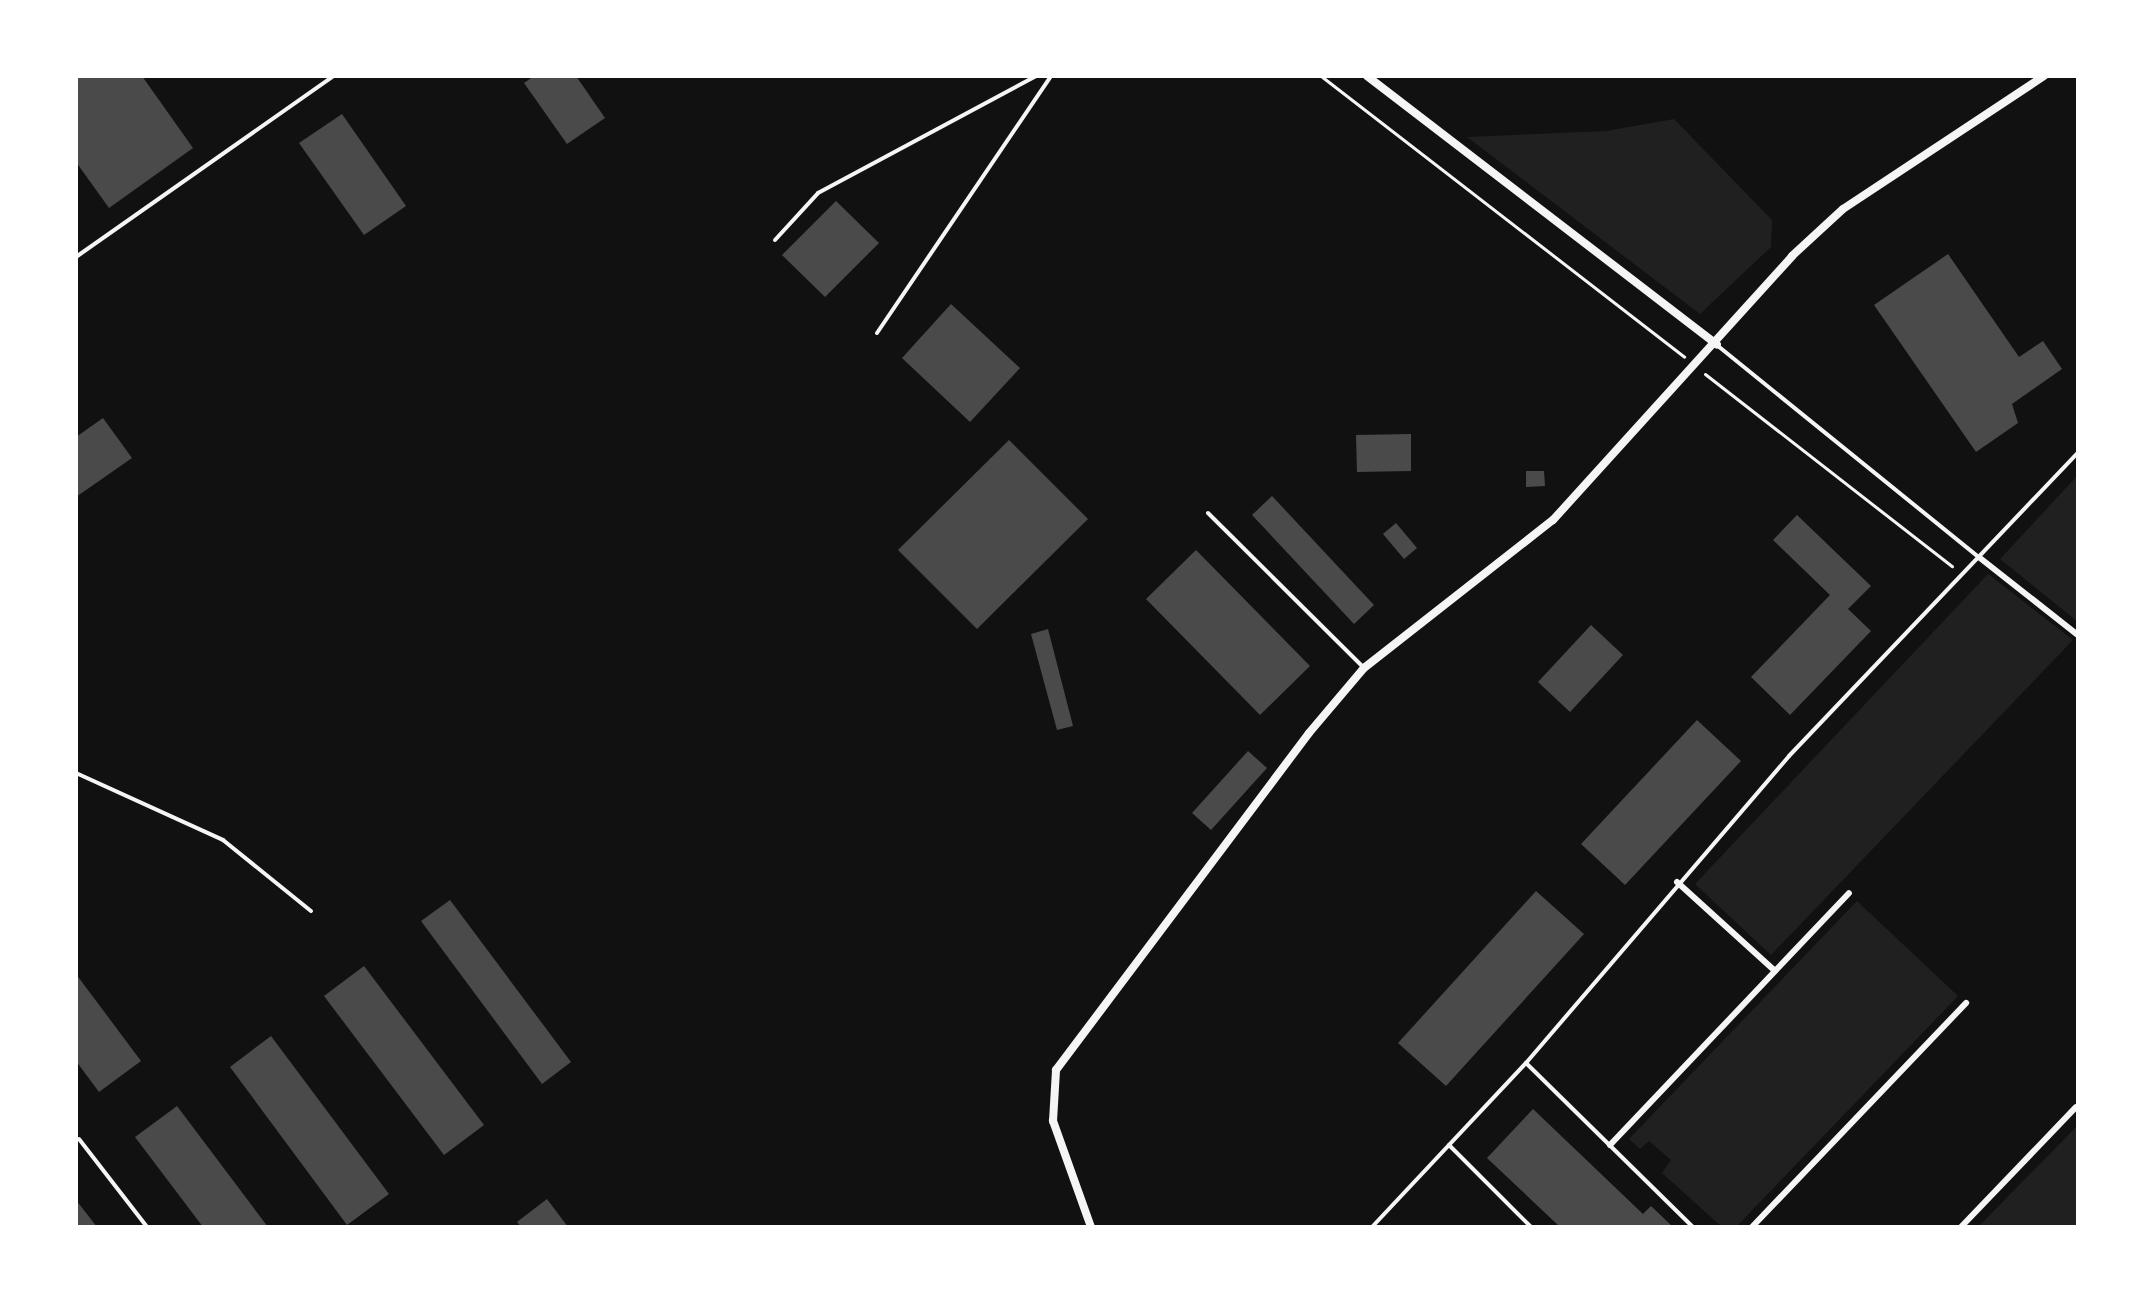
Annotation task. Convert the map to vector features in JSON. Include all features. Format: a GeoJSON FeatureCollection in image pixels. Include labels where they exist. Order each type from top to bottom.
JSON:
{"type":"FeatureCollection","features":[{"type":"Feature","properties":{"kind":"street"},"geometry":{"type":"LineString","coordinates":[[1367,76],[1717,345]]}},
{"type":"Feature","properties":{"kind":"street"},"geometry":{"type":"LineString","coordinates":[[1091,1227],[1053,1121],[1056,1070],[1364,668],[1553,520],[1717,345],[1792,256],[1843,209],[2044,76]]}},
{"type":"Feature","properties":{"kind":"street"},"geometry":{"type":"LineString","coordinates":[[1980,558],[2078,635]]}},
{"type":"Feature","properties":{"kind":"street"},"geometry":{"type":"LineString","coordinates":[[1677,882],[1775,971]]}},
{"type":"Feature","properties":{"kind":"street"},"geometry":{"type":"LineString","coordinates":[[1610,1145],[1849,893]]}},
{"type":"Feature","properties":{"kind":"street"},"geometry":{"type":"LineString","coordinates":[[1752,1227],[1966,1003]]}},
{"type":"Feature","properties":{"kind":"street"},"geometry":{"type":"LineString","coordinates":[[1961,1227],[2076,1107]]}},
{"type":"Feature","properties":{"kind":"lane"},"geometry":{"type":"LineString","coordinates":[[76,257],[334,76]]}},
{"type":"Feature","properties":{"kind":"lane"},"geometry":{"type":"LineString","coordinates":[[775,240],[818,193],[1036,76]]}},
{"type":"Feature","properties":{"kind":"lane"},"geometry":{"type":"LineString","coordinates":[[877,333],[1051,76]]}},
{"type":"Feature","properties":{"kind":"lane"},"geometry":{"type":"LineString","coordinates":[[1717,345],[1980,558]]}},
{"type":"Feature","properties":{"kind":"lane"},"geometry":{"type":"LineString","coordinates":[[1372,1227],[1526,1063],[1677,882],[2078,453]]}},
{"type":"Feature","properties":{"kind":"lane"},"geometry":{"type":"LineString","coordinates":[[1208,513],[1364,668]]}},
{"type":"Feature","properties":{"kind":"lane"},"geometry":{"type":"LineString","coordinates":[[76,773],[223,840],[311,911]]}},
{"type":"Feature","properties":{"kind":"lane"},"geometry":{"type":"LineString","coordinates":[[1526,1063],[1693,1227]]}},
{"type":"Feature","properties":{"kind":"lane"},"geometry":{"type":"LineString","coordinates":[[79,1139],[147,1227]]}},
{"type":"Feature","properties":{"kind":"lane"},"geometry":{"type":"LineString","coordinates":[[1449,1145],[1531,1227]]}},
{"type":"Feature","properties":{"kind":"path"},"geometry":{"type":"LineString","coordinates":[[1321,76],[1955,569]]}},
{"type":"Feature","properties":{"kind":"shaded area"},"geometry":{"type":"Polygon","coordinates":[[[1674,119],[1772,220],[1771,247],[1700,314],[1467,137],[1606,131],[1674,119]]]}},
{"type":"Feature","properties":{"kind":"shaded area"},"geometry":{"type":"Polygon","coordinates":[[[2078,475],[2078,622],[2000,559],[2078,475]]]}},
{"type":"Feature","properties":{"kind":"shaded area"},"geometry":{"type":"Polygon","coordinates":[[[1988,574],[2073,640],[1771,955],[1695,884],[1988,574]]]}},
{"type":"Feature","properties":{"kind":"shaded area"},"geometry":{"type":"Polygon","coordinates":[[[1857,901],[1958,996],[1737,1226],[1722,1227],[1662,1173],[1671,1160],[1649,1141],[1640,1149],[1629,1139],[1857,901]]]}},
{"type":"Feature","properties":{"kind":"shaded area"},"geometry":{"type":"Polygon","coordinates":[[[2078,1125],[2078,1227],[1978,1227],[2078,1125]]]}},
{"type":"Feature","properties":{"kind":"building"},"geometry":{"type":"Polygon","coordinates":[[[76,76],[142,76],[193,148],[109,208],[76,162],[76,76]]]}},
{"type":"Feature","properties":{"kind":"building"},"geometry":{"type":"Polygon","coordinates":[[[534,76],[576,76],[605,118],[567,144],[524,83],[534,76]]]}},
{"type":"Feature","properties":{"kind":"building"},"geometry":{"type":"Polygon","coordinates":[[[342,114],[406,206],[364,235],[299,143],[342,114]]]}},
{"type":"Feature","properties":{"kind":"building"},"geometry":{"type":"Polygon","coordinates":[[[836,201],[879,243],[825,297],[782,255],[836,201]]]}},
{"type":"Feature","properties":{"kind":"building"},"geometry":{"type":"Polygon","coordinates":[[[1948,254],[2019,357],[2043,341],[2062,369],[2012,404],[2018,423],[1976,452],[1874,305],[1948,254]]]}},
{"type":"Feature","properties":{"kind":"building"},"geometry":{"type":"Polygon","coordinates":[[[951,304],[1020,368],[970,422],[902,358],[951,304]]]}},
{"type":"Feature","properties":{"kind":"building"},"geometry":{"type":"Polygon","coordinates":[[[103,418],[132,458],[76,497],[76,437],[103,418]]]}},
{"type":"Feature","properties":{"kind":"building"},"geometry":{"type":"Polygon","coordinates":[[[1411,434],[1411,471],[1357,472],[1356,435],[1411,434]]]}},
{"type":"Feature","properties":{"kind":"building"},"geometry":{"type":"Polygon","coordinates":[[[1009,440],[1088,519],[977,629],[898,550],[1009,440]]]}},
{"type":"Feature","properties":{"kind":"building"},"geometry":{"type":"Polygon","coordinates":[[[1526,471],[1544,471],[1545,486],[1526,487],[1526,471]]]}},
{"type":"Feature","properties":{"kind":"building"},"geometry":{"type":"Polygon","coordinates":[[[1272,496],[1374,605],[1354,624],[1252,515],[1272,496]]]}},
{"type":"Feature","properties":{"kind":"building"},"geometry":{"type":"Polygon","coordinates":[[[1797,515],[1871,586],[1848,609],[1871,631],[1790,715],[1751,677],[1830,595],[1773,540],[1797,515]]]}},
{"type":"Feature","properties":{"kind":"building"},"geometry":{"type":"Polygon","coordinates":[[[1396,523],[1417,548],[1404,559],[1383,534],[1396,523]]]}},
{"type":"Feature","properties":{"kind":"building"},"geometry":{"type":"Polygon","coordinates":[[[1196,550],[1310,666],[1260,715],[1146,599],[1196,550]]]}},
{"type":"Feature","properties":{"kind":"building"},"geometry":{"type":"Polygon","coordinates":[[[1591,625],[1623,655],[1570,712],[1538,682],[1591,625]]]}},
{"type":"Feature","properties":{"kind":"building"},"geometry":{"type":"Polygon","coordinates":[[[1048,629],[1073,726],[1057,730],[1031,634],[1048,629]]]}},
{"type":"Feature","properties":{"kind":"building"},"geometry":{"type":"Polygon","coordinates":[[[1697,720],[1741,761],[1625,885],[1581,844],[1697,720]]]}},
{"type":"Feature","properties":{"kind":"building"},"geometry":{"type":"Polygon","coordinates":[[[1248,751],[1267,768],[1211,830],[1192,813],[1248,751]]]}},
{"type":"Feature","properties":{"kind":"building"},"geometry":{"type":"Polygon","coordinates":[[[1536,891],[1584,934],[1446,1086],[1398,1043],[1536,891]]]}},
{"type":"Feature","properties":{"kind":"building"},"geometry":{"type":"Polygon","coordinates":[[[450,900],[571,1062],[542,1084],[421,921],[450,900]]]}},
{"type":"Feature","properties":{"kind":"building"},"geometry":{"type":"Polygon","coordinates":[[[364,966],[484,1125],[444,1155],[324,996],[364,966]]]}},
{"type":"Feature","properties":{"kind":"building"},"geometry":{"type":"Polygon","coordinates":[[[76,974],[141,1061],[99,1092],[76,1061],[76,974]]]}},
{"type":"Feature","properties":{"kind":"building"},"geometry":{"type":"Polygon","coordinates":[[[271,1036],[389,1194],[347,1225],[230,1067],[271,1036]]]}},
{"type":"Feature","properties":{"kind":"building"},"geometry":{"type":"Polygon","coordinates":[[[177,1106],[268,1227],[203,1227],[135,1137],[177,1106]]]}},
{"type":"Feature","properties":{"kind":"building"},"geometry":{"type":"Polygon","coordinates":[[[1533,1109],[1643,1214],[1651,1206],[1673,1227],[1560,1227],[1487,1158],[1533,1109]]]}},
{"type":"Feature","properties":{"kind":"building"},"geometry":{"type":"Polygon","coordinates":[[[547,1199],[568,1227],[521,1227],[517,1222],[547,1199]]]}},
{"type":"Feature","properties":{"kind":"building"},"geometry":{"type":"Polygon","coordinates":[[[76,1200],[97,1227],[76,1227],[76,1200]]]}}]}
